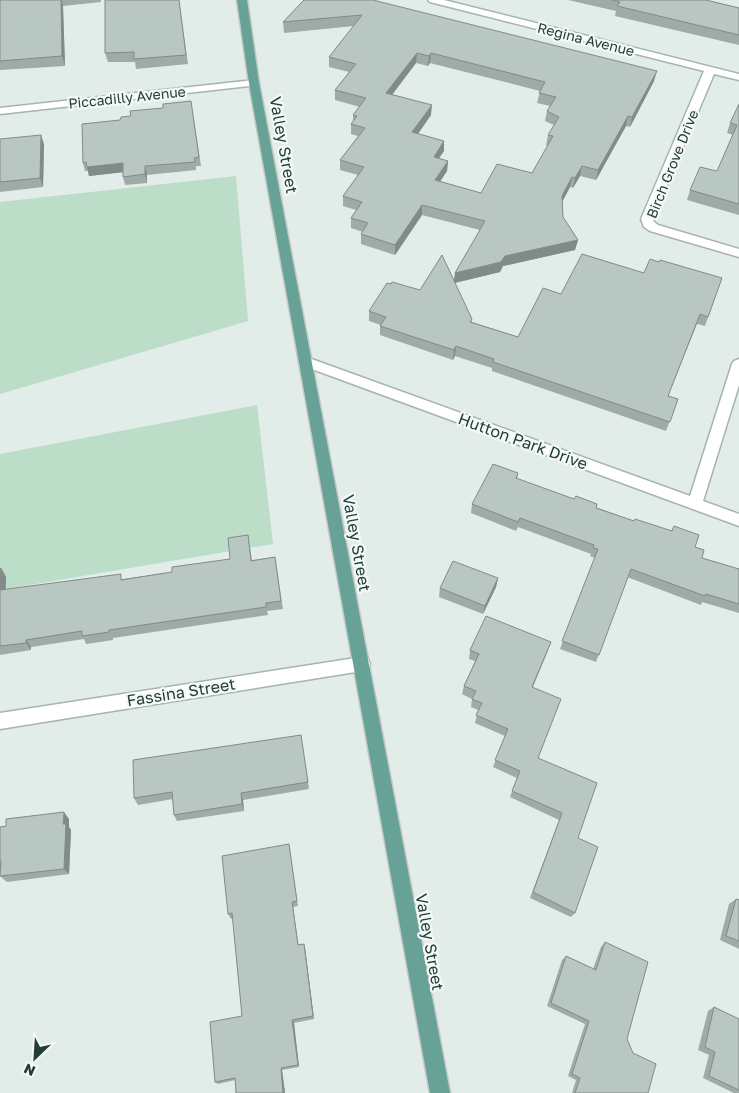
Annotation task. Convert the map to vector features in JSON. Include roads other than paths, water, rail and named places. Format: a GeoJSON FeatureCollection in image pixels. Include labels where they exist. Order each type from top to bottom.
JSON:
{"type":"FeatureCollection","features":[{"type":"Feature","properties":{"kind":"main road","name":"Valley Street"},"geometry":{"type":"LineString","coordinates":[[242,0],[254,83],[440,1093]]}},
{"type":"Feature","properties":{"kind":"street","name":"Regina Avenue"},"geometry":{"type":"LineString","coordinates":[[433,0],[739,77]]}},
{"type":"Feature","properties":{"kind":"street","name":"Birch Grove Drive"},"geometry":{"type":"LineString","coordinates":[[710,70],[647,220],[648,224],[654,228],[739,253]]}},
{"type":"Feature","properties":{"kind":"street","name":"Piccadilly Avenue"},"geometry":{"type":"LineString","coordinates":[[0,111],[254,83]]}},
{"type":"Feature","properties":{"kind":"street","name":"Hutton Park Drive"},"geometry":{"type":"LineString","coordinates":[[306,362],[739,520]]}},
{"type":"Feature","properties":{"kind":"street"},"geometry":{"type":"LineString","coordinates":[[695,504],[739,364]]}},
{"type":"Feature","properties":{"kind":"street","name":"Fassina Street"},"geometry":{"type":"LineString","coordinates":[[0,720],[362,664]]}}]}
